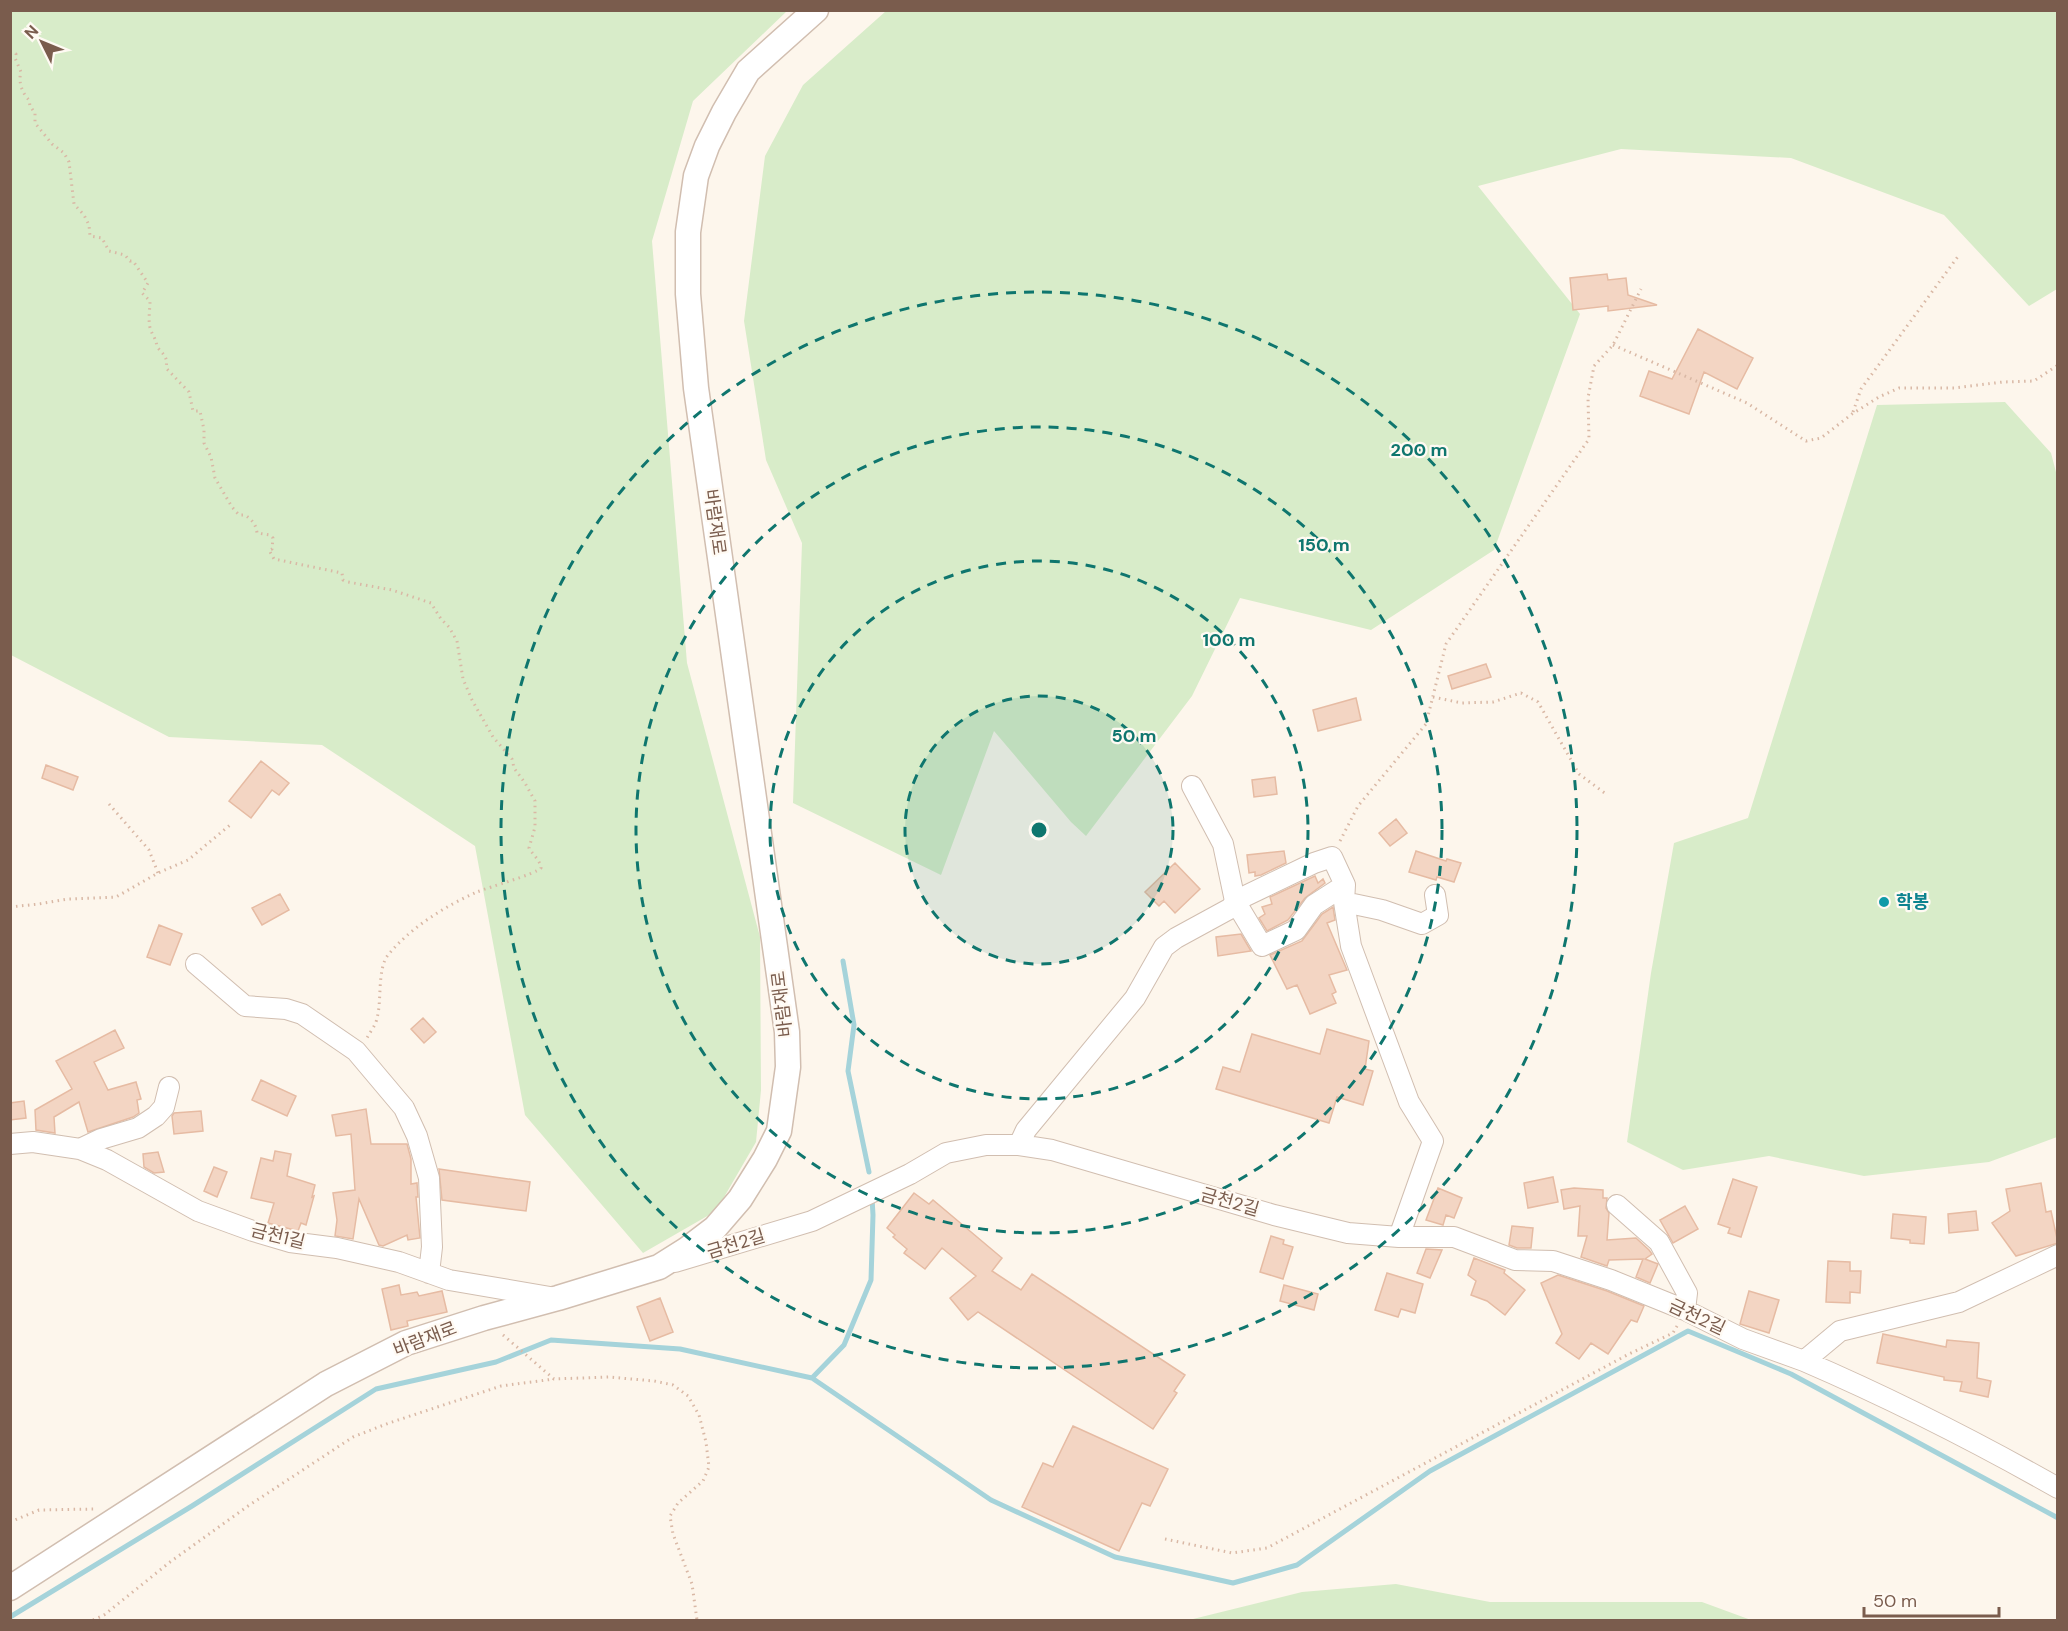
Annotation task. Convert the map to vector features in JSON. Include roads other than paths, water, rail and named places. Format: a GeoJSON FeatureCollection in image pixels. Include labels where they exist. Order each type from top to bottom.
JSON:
{"type":"FeatureCollection","features":[{"type":"Feature","properties":{"kind":"street","name":"바람재로"},"geometry":{"type":"LineString","coordinates":[[10,1588],[326,1384],[406,1343],[658,1267],[715,1228],[740,1199],[765,1159],[779,1131],[788,1067],[787,1032],[696,388],[688,294],[688,232],[696,176],[707,146],[724,112],[748,71],[816,10]]}},
{"type":"Feature","properties":{"kind":"street"},"geometry":{"type":"LineString","coordinates":[[1192,786],[1222,844],[1235,901],[1263,946],[1296,930],[1314,905],[1345,893],[1382,910],[1422,924],[1438,915],[1435,895]]}},
{"type":"Feature","properties":{"kind":"street"},"geometry":{"type":"LineString","coordinates":[[1018,1145],[1026,1130],[1135,998],[1164,947],[1231,908],[1235,901],[1314,863],[1332,857],[1345,893],[1352,945],[1409,1102],[1433,1141],[1399,1237]]}},
{"type":"Feature","properties":{"kind":"street"},"geometry":{"type":"LineString","coordinates":[[196,964],[245,1006],[286,1009],[302,1014],[356,1052],[404,1108],[417,1136],[429,1178],[432,1247],[429,1273]]}},
{"type":"Feature","properties":{"kind":"street"},"geometry":{"type":"LineString","coordinates":[[80,1149],[101,1139],[138,1128],[156,1116],[164,1107],[170,1088]]}},
{"type":"Feature","properties":{"kind":"street","name":"금천1길"},"geometry":{"type":"LineString","coordinates":[[10,1143],[33,1142],[80,1149],[107,1160],[198,1211],[253,1232],[290,1242],[337,1248],[399,1262],[449,1280],[558,1298]]}},
{"type":"Feature","properties":{"kind":"street","name":"금천2길"},"geometry":{"type":"LineString","coordinates":[[658,1267],[812,1221],[910,1174],[946,1153],[986,1145],[1018,1145],[1052,1150],[1274,1215],[1348,1233],[1399,1237],[1454,1237],[1515,1260],[1553,1261],[1611,1280],[1685,1310],[1743,1339],[1804,1361],[1882,1395],[1979,1444],[2058,1488]]}},
{"type":"Feature","properties":{"kind":"street"},"geometry":{"type":"LineString","coordinates":[[1617,1205],[1659,1242],[1687,1293],[1685,1310]]}},
{"type":"Feature","properties":{"kind":"street"},"geometry":{"type":"LineString","coordinates":[[1804,1361],[1839,1331],[1959,1302],[2058,1255]]}},
{"type":"Feature","properties":{"kind":"waterway"},"geometry":{"type":"LineString","coordinates":[[843,961],[854,1025],[848,1071],[869,1172]]}},
{"type":"Feature","properties":{"kind":"waterway"},"geometry":{"type":"LineString","coordinates":[[812,1378],[844,1345],[871,1280],[872,1198]]}},
{"type":"Feature","properties":{"kind":"waterway"},"geometry":{"type":"LineString","coordinates":[[10,1617],[192,1506],[376,1389],[496,1362],[551,1340],[680,1349],[812,1378],[991,1500],[1115,1557],[1233,1583],[1297,1565],[1430,1471],[1688,1331],[1791,1374],[2058,1518]]}},
{"type":"Feature","properties":{"kind":"place","name":"학봉"},"geometry":{"type":"Point","coordinates":[1884,902]}}]}
